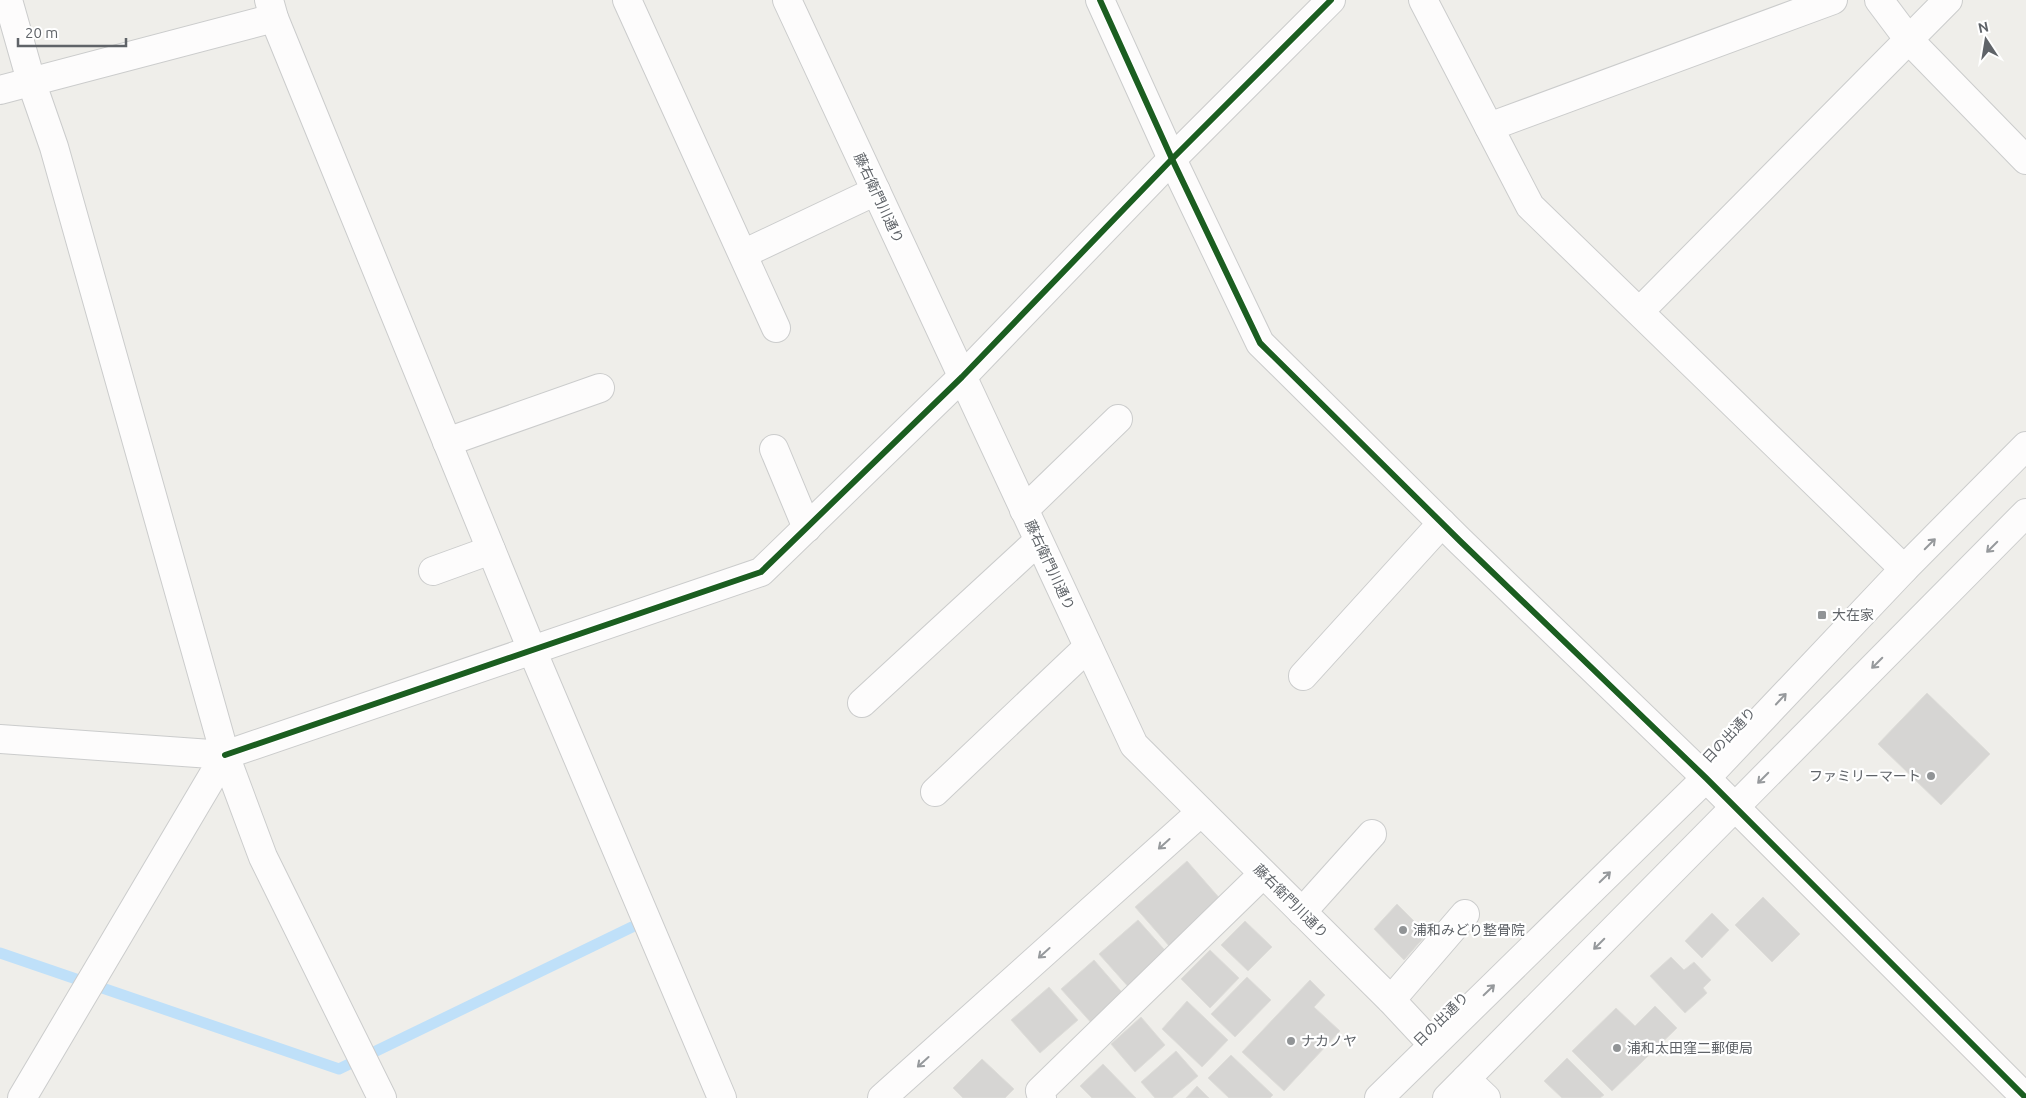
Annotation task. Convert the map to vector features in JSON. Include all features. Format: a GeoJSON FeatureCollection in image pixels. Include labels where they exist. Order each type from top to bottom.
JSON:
{"type":"FeatureCollection","features":[{"type":"Feature","properties":{"kind":"street"},"geometry":{"type":"LineString","coordinates":[[8,0],[56,157],[225,755],[263,857],[382,1098]]}},
{"type":"Feature","properties":{"kind":"street"},"geometry":{"type":"LineString","coordinates":[[627,0],[776,328]]}},
{"type":"Feature","properties":{"kind":"street","name":"藤右衛門川通り"},"geometry":{"type":"LineString","coordinates":[[787,0],[1134,745],[1391,1000],[1433,1045]]}},
{"type":"Feature","properties":{"kind":"street"},"geometry":{"type":"LineString","coordinates":[[1100,0],[1172,159],[1260,342],[1706,778],[2026,1098]]}},
{"type":"Feature","properties":{"kind":"street"},"geometry":{"type":"LineString","coordinates":[[0,738],[225,755],[761,572],[962,377],[1172,159],[1331,0]]}},
{"type":"Feature","properties":{"kind":"street"},"geometry":{"type":"LineString","coordinates":[[1423,0],[1530,206],[1904,569]]}},
{"type":"Feature","properties":{"kind":"street"},"geometry":{"type":"LineString","coordinates":[[1489,127],[1833,0]]}},
{"type":"Feature","properties":{"kind":"street"},"geometry":{"type":"LineString","coordinates":[[1879,0],[1909,40],[2026,160]]}},
{"type":"Feature","properties":{"kind":"street"},"geometry":{"type":"LineString","coordinates":[[1640,311],[1948,0]]}},
{"type":"Feature","properties":{"kind":"street"},"geometry":{"type":"LineString","coordinates":[[0,90],[271,9],[532,650],[722,1098]]}},
{"type":"Feature","properties":{"kind":"street"},"geometry":{"type":"LineString","coordinates":[[743,254],[876,191]]}},
{"type":"Feature","properties":{"kind":"street"},"geometry":{"type":"LineString","coordinates":[[447,442],[600,388]]}},
{"type":"Feature","properties":{"kind":"street"},"geometry":{"type":"LineString","coordinates":[[1024,510],[1118,419]]}},
{"type":"Feature","properties":{"kind":"street","name":"日の出通り"},"geometry":{"type":"LineString","coordinates":[[1379,1098],[1706,778],[1904,569],[2026,446]]}},
{"type":"Feature","properties":{"kind":"street"},"geometry":{"type":"LineString","coordinates":[[774,449],[807,528]]}},
{"type":"Feature","properties":{"kind":"street"},"geometry":{"type":"LineString","coordinates":[[1447,1098],[2026,513]]}},
{"type":"Feature","properties":{"kind":"street"},"geometry":{"type":"LineString","coordinates":[[1303,676],[1442,522]]}},
{"type":"Feature","properties":{"kind":"street"},"geometry":{"type":"LineString","coordinates":[[862,703],[1038,541]]}},
{"type":"Feature","properties":{"kind":"street"},"geometry":{"type":"LineString","coordinates":[[433,571],[491,550]]}},
{"type":"Feature","properties":{"kind":"street"},"geometry":{"type":"LineString","coordinates":[[935,792],[1088,647]]}},
{"type":"Feature","properties":{"kind":"street"},"geometry":{"type":"LineString","coordinates":[[22,1098],[225,755]]}},
{"type":"Feature","properties":{"kind":"street"},"geometry":{"type":"LineString","coordinates":[[882,1098],[1201,812]]}},
{"type":"Feature","properties":{"kind":"street"},"geometry":{"type":"LineString","coordinates":[[1302,912],[1372,834]]}},
{"type":"Feature","properties":{"kind":"street"},"geometry":{"type":"LineString","coordinates":[[1042,1098],[1040,1091],[1263,874]]}},
{"type":"Feature","properties":{"kind":"street"},"geometry":{"type":"LineString","coordinates":[[1391,1000],[1466,914]]}},
{"type":"Feature","properties":{"kind":"street"},"geometry":{"type":"LineString","coordinates":[[1466,1079],[1486,1098]]}},
{"type":"Feature","properties":{"kind":"building"},"geometry":{"type":"Polygon","coordinates":[[[1927,693],[1990,754],[1941,805],[1878,744],[1927,693]]]}},
{"type":"Feature","properties":{"kind":"building"},"geometry":{"type":"Polygon","coordinates":[[[1187,861],[1222,901],[1170,947],[1135,907],[1187,861]]]}},
{"type":"Feature","properties":{"kind":"building"},"geometry":{"type":"Polygon","coordinates":[[[1763,897],[1800,934],[1772,962],[1735,925],[1763,897]]]}},
{"type":"Feature","properties":{"kind":"building"},"geometry":{"type":"Polygon","coordinates":[[[1397,904],[1427,934],[1404,960],[1374,929],[1397,904]]]}},
{"type":"Feature","properties":{"kind":"building"},"geometry":{"type":"Polygon","coordinates":[[[1712,913],[1729,930],[1702,958],[1685,941],[1712,913]]]}},
{"type":"Feature","properties":{"kind":"building"},"geometry":{"type":"Polygon","coordinates":[[[1138,920],[1171,957],[1132,991],[1099,954],[1138,920]]]}},
{"type":"Feature","properties":{"kind":"building"},"geometry":{"type":"Polygon","coordinates":[[[1245,921],[1272,947],[1248,971],[1221,945],[1245,921]]]}},
{"type":"Feature","properties":{"kind":"building"},"geometry":{"type":"Polygon","coordinates":[[[1210,950],[1239,978],[1210,1008],[1181,979],[1210,950]]]}},
{"type":"Feature","properties":{"kind":"building"},"geometry":{"type":"Polygon","coordinates":[[[1671,957],[1684,970],[1694,962],[1711,980],[1703,988],[1707,993],[1685,1013],[1650,976],[1671,957]]]}},
{"type":"Feature","properties":{"kind":"building"},"geometry":{"type":"Polygon","coordinates":[[[1094,960],[1126,997],[1094,1026],[1061,989],[1094,960]]]}},
{"type":"Feature","properties":{"kind":"building"},"geometry":{"type":"Polygon","coordinates":[[[1247,977],[1271,1000],[1235,1037],[1211,1014],[1247,977]]]}},
{"type":"Feature","properties":{"kind":"building"},"geometry":{"type":"Polygon","coordinates":[[[1310,980],[1325,995],[1314,1007],[1340,1031],[1284,1091],[1242,1052],[1310,980]]]}},
{"type":"Feature","properties":{"kind":"building"},"geometry":{"type":"Polygon","coordinates":[[[1049,987],[1078,1020],[1040,1053],[1011,1020],[1049,987]]]}},
{"type":"Feature","properties":{"kind":"building"},"geometry":{"type":"Polygon","coordinates":[[[1187,1001],[1228,1040],[1202,1067],[1162,1029],[1187,1001]]]}},
{"type":"Feature","properties":{"kind":"building"},"geometry":{"type":"Polygon","coordinates":[[[1655,1006],[1677,1028],[1612,1091],[1572,1051],[1616,1008],[1635,1026],[1655,1006]]]}},
{"type":"Feature","properties":{"kind":"building"},"geometry":{"type":"Polygon","coordinates":[[[1141,1017],[1165,1045],[1135,1072],[1111,1044],[1141,1017]]]}},
{"type":"Feature","properties":{"kind":"building"},"geometry":{"type":"Polygon","coordinates":[[[1176,1051],[1198,1076],[1172,1098],[1155,1098],[1141,1082],[1176,1051]]]}},
{"type":"Feature","properties":{"kind":"building"},"geometry":{"type":"Polygon","coordinates":[[[1231,1055],[1273,1095],[1270,1098],[1229,1098],[1208,1078],[1231,1055]]]}},
{"type":"Feature","properties":{"kind":"building"},"geometry":{"type":"Polygon","coordinates":[[[1567,1058],[1604,1095],[1600,1098],[1562,1098],[1544,1081],[1567,1058]]]}},
{"type":"Feature","properties":{"kind":"building"},"geometry":{"type":"Polygon","coordinates":[[[982,1059],[1014,1089],[1005,1098],[963,1098],[953,1088],[982,1059]]]}},
{"type":"Feature","properties":{"kind":"building"},"geometry":{"type":"Polygon","coordinates":[[[1103,1064],[1136,1098],[1092,1098],[1080,1086],[1103,1064]]]}},
{"type":"Feature","properties":{"kind":"building"},"geometry":{"type":"Polygon","coordinates":[[[1197,1086],[1209,1098],[1186,1098],[1197,1086]]]}},
{"type":"Feature","properties":{"kind":"waterway"},"geometry":{"type":"LineString","coordinates":[[0,953],[339,1069],[632,927]]}},
{"type":"Feature","properties":{"kind":"cycle path"},"geometry":{"type":"LineString","coordinates":[[1100,0],[1172,159],[1260,343],[1460,541],[1706,778],[2026,1098]]}},
{"type":"Feature","properties":{"kind":"cycle path"},"geometry":{"type":"LineString","coordinates":[[225,755],[761,572],[962,377],[1172,159],[1331,0]]}},
{"type":"Feature","properties":{"kind":"place","name":"大在家"},"geometry":{"type":"Point","coordinates":[1822,615]}},
{"type":"Feature","properties":{"kind":"place","name":"ファミリーマート"},"geometry":{"type":"Point","coordinates":[1931,776]}},
{"type":"Feature","properties":{"kind":"place","name":"浦和みどり整骨院"},"geometry":{"type":"Point","coordinates":[1403,930]}},
{"type":"Feature","properties":{"kind":"place","name":"ナカノヤ"},"geometry":{"type":"Point","coordinates":[1291,1041]}},
{"type":"Feature","properties":{"kind":"place","name":"浦和太田窪二郵便局"},"geometry":{"type":"Point","coordinates":[1617,1048]}}]}
